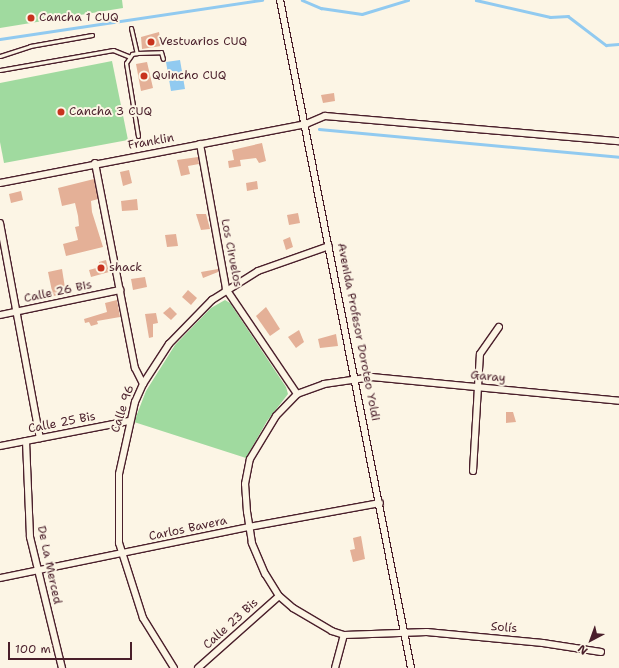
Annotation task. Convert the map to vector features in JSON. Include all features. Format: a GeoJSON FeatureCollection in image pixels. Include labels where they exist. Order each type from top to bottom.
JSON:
{"type":"FeatureCollection","features":[{"type":"Feature","properties":{"kind":"street","name":"Avenida Profesor Doroteo Yoldi"},"geometry":{"type":"LineString","coordinates":[[280,0],[306,124],[412,668]]}},
{"type":"Feature","properties":{"kind":"street","name":"Franklin"},"geometry":{"type":"LineString","coordinates":[[0,183],[96,163],[306,124],[325,116],[619,141]]}},
{"type":"Feature","properties":{"kind":"street","name":"Los Ciruelos"},"geometry":{"type":"LineString","coordinates":[[200,144],[226,290],[297,394]]}},
{"type":"Feature","properties":{"kind":"street"},"geometry":{"type":"LineString","coordinates":[[96,163],[135,368],[143,384]]}},
{"type":"Feature","properties":{"kind":"street"},"geometry":{"type":"LineString","coordinates":[[0,223],[40,438]]}},
{"type":"Feature","properties":{"kind":"street","name":"Calle 96"},"geometry":{"type":"LineString","coordinates":[[174,668],[143,618],[122,554],[118,497],[122,455],[129,421],[143,384],[181,330],[226,290],[277,263],[330,246]]}},
{"type":"Feature","properties":{"kind":"street","name":"Calle 26 Bis"},"geometry":{"type":"LineString","coordinates":[[0,316],[120,290]]}},
{"type":"Feature","properties":{"kind":"street"},"geometry":{"type":"LineString","coordinates":[[473,471],[480,354],[500,327]]}},
{"type":"Feature","properties":{"kind":"street","name":"Garay"},"geometry":{"type":"LineString","coordinates":[[297,394],[324,384],[355,378],[479,386],[619,401]]}},
{"type":"Feature","properties":{"kind":"street"},"geometry":{"type":"LineString","coordinates":[[297,394],[276,416],[250,459],[246,484],[249,527],[258,558],[279,596],[311,620],[344,635],[335,668]]}},
{"type":"Feature","properties":{"kind":"street","name":"Calle 25 Bis"},"geometry":{"type":"LineString","coordinates":[[0,446],[129,421]]}},
{"type":"Feature","properties":{"kind":"street","name":"De La Merced"},"geometry":{"type":"LineString","coordinates":[[26,441],[29,523],[38,570],[62,668]]}},
{"type":"Feature","properties":{"kind":"street","name":"Carlos Bavera"},"geometry":{"type":"LineString","coordinates":[[0,578],[249,527],[380,503]]}},
{"type":"Feature","properties":{"kind":"street","name":"Calle 23 Bis"},"geometry":{"type":"LineString","coordinates":[[198,668],[279,596]]}},
{"type":"Feature","properties":{"kind":"street","name":"Solís"},"geometry":{"type":"LineString","coordinates":[[344,635],[435,633],[543,643],[601,652]]}},
{"type":"Feature","properties":{"kind":"lane"},"geometry":{"type":"LineString","coordinates":[[131,28],[138,53]]}},
{"type":"Feature","properties":{"kind":"lane"},"geometry":{"type":"LineString","coordinates":[[0,56],[30,46],[92,35]]}},
{"type":"Feature","properties":{"kind":"lane"},"geometry":{"type":"LineString","coordinates":[[0,70],[113,50],[130,57]]}},
{"type":"Feature","properties":{"kind":"lane"},"geometry":{"type":"LineString","coordinates":[[138,136],[126,63],[130,57],[138,53],[161,52],[163,59]]}},
{"type":"Feature","properties":{"kind":"green space","name":"Cancha 1 CUQ"},"geometry":{"type":"Polygon","coordinates":[[[0,0],[122,0],[123,8],[0,28],[0,0]]]}},
{"type":"Feature","properties":{"kind":"green space","name":"Cancha 3 CUQ"},"geometry":{"type":"Polygon","coordinates":[[[112,61],[128,140],[4,163],[0,142],[0,83],[112,61]]]}},
{"type":"Feature","properties":{"kind":"green space"},"geometry":{"type":"Polygon","coordinates":[[[225,300],[230,303],[286,387],[288,394],[267,421],[246,458],[134,422],[146,391],[175,345],[211,308],[225,300]]]}},
{"type":"Feature","properties":{"kind":"water"},"geometry":{"type":"Polygon","coordinates":[[[180,60],[185,89],[171,91],[166,62],[180,60]]]}},
{"type":"Feature","properties":{"kind":"building","name":"Vestuarios CUQ"},"geometry":{"type":"Polygon","coordinates":[[[159,32],[161,46],[142,49],[141,37],[159,32]]]}},
{"type":"Feature","properties":{"kind":"building","name":"Quincho CUQ"},"geometry":{"type":"Polygon","coordinates":[[[147,62],[153,88],[141,91],[136,64],[147,62]]]}},
{"type":"Feature","properties":{"kind":"building"},"geometry":{"type":"Polygon","coordinates":[[[334,93],[335,101],[323,103],[321,95],[334,93]]]}},
{"type":"Feature","properties":{"kind":"building"},"geometry":{"type":"Polygon","coordinates":[[[262,143],[266,161],[259,163],[256,158],[240,160],[241,166],[229,168],[228,161],[234,160],[232,150],[262,143]]]}},
{"type":"Feature","properties":{"kind":"building"},"geometry":{"type":"Polygon","coordinates":[[[198,157],[199,164],[188,166],[190,174],[181,176],[177,160],[198,157]]]}},
{"type":"Feature","properties":{"kind":"building"},"geometry":{"type":"Polygon","coordinates":[[[129,170],[132,183],[123,186],[120,172],[129,170]]]}},
{"type":"Feature","properties":{"kind":"building"},"geometry":{"type":"Polygon","coordinates":[[[94,179],[98,199],[91,201],[92,212],[103,247],[66,256],[63,244],[78,240],[75,227],[79,226],[78,216],[75,203],[62,206],[58,188],[94,179]]]}},
{"type":"Feature","properties":{"kind":"building"},"geometry":{"type":"Polygon","coordinates":[[[257,181],[258,189],[247,191],[246,183],[257,181]]]}},
{"type":"Feature","properties":{"kind":"building"},"geometry":{"type":"Polygon","coordinates":[[[21,191],[23,200],[11,203],[9,194],[21,191]]]}},
{"type":"Feature","properties":{"kind":"building"},"geometry":{"type":"Polygon","coordinates":[[[137,199],[138,210],[122,211],[121,201],[137,199]]]}},
{"type":"Feature","properties":{"kind":"building"},"geometry":{"type":"Polygon","coordinates":[[[298,213],[300,223],[289,225],[287,215],[298,213]]]}},
{"type":"Feature","properties":{"kind":"building"},"geometry":{"type":"Polygon","coordinates":[[[196,214],[206,214],[210,229],[201,230],[196,214]]]}},
{"type":"Feature","properties":{"kind":"building"},"geometry":{"type":"Polygon","coordinates":[[[176,234],[178,246],[167,247],[165,235],[176,234]]]}},
{"type":"Feature","properties":{"kind":"building"},"geometry":{"type":"Polygon","coordinates":[[[290,237],[293,247],[286,250],[283,240],[290,237]]]}},
{"type":"Feature","properties":{"kind":"building","name":"shack"},"geometry":{"type":"Polygon","coordinates":[[[106,260],[109,272],[91,277],[89,270],[100,267],[99,262],[106,260]]]}},
{"type":"Feature","properties":{"kind":"building"},"geometry":{"type":"Polygon","coordinates":[[[62,269],[66,294],[53,296],[48,272],[62,269]]]}},
{"type":"Feature","properties":{"kind":"building"},"geometry":{"type":"Polygon","coordinates":[[[218,269],[218,272],[203,278],[201,272],[218,269]]]}},
{"type":"Feature","properties":{"kind":"building"},"geometry":{"type":"Polygon","coordinates":[[[145,277],[147,287],[133,290],[131,279],[145,277]]]}},
{"type":"Feature","properties":{"kind":"building"},"geometry":{"type":"Polygon","coordinates":[[[188,290],[197,298],[191,305],[182,297],[188,290]]]}},
{"type":"Feature","properties":{"kind":"building"},"geometry":{"type":"Polygon","coordinates":[[[117,300],[120,317],[97,321],[98,324],[91,326],[89,322],[85,323],[84,319],[107,312],[105,303],[117,300]]]}},
{"type":"Feature","properties":{"kind":"building"},"geometry":{"type":"Polygon","coordinates":[[[170,307],[177,314],[171,320],[163,313],[170,307]]]}},
{"type":"Feature","properties":{"kind":"building"},"geometry":{"type":"Polygon","coordinates":[[[266,307],[280,329],[270,336],[256,316],[266,307]]]}},
{"type":"Feature","properties":{"kind":"building"},"geometry":{"type":"Polygon","coordinates":[[[156,313],[158,323],[153,324],[153,337],[149,338],[145,314],[156,313]]]}},
{"type":"Feature","properties":{"kind":"building"},"geometry":{"type":"Polygon","coordinates":[[[299,330],[304,342],[296,348],[288,337],[299,330]]]}},
{"type":"Feature","properties":{"kind":"building"},"geometry":{"type":"Polygon","coordinates":[[[336,334],[338,346],[320,348],[318,339],[336,334]]]}},
{"type":"Feature","properties":{"kind":"building"},"geometry":{"type":"Polygon","coordinates":[[[506,412],[513,412],[516,422],[506,423],[506,412]]]}},
{"type":"Feature","properties":{"kind":"building"},"geometry":{"type":"Polygon","coordinates":[[[361,536],[365,559],[353,562],[350,550],[355,549],[353,538],[361,536]]]}},
{"type":"Feature","properties":{"kind":"waterway"},"geometry":{"type":"LineString","coordinates":[[0,39],[262,0]]}},
{"type":"Feature","properties":{"kind":"waterway"},"geometry":{"type":"LineString","coordinates":[[302,0],[321,8],[362,14],[408,0]]}},
{"type":"Feature","properties":{"kind":"waterway"},"geometry":{"type":"LineString","coordinates":[[476,0],[550,17],[568,16],[606,45],[619,44]]}},
{"type":"Feature","properties":{"kind":"waterway"},"geometry":{"type":"LineString","coordinates":[[319,129],[619,157]]}},
{"type":"Feature","properties":{"kind":"place","name":"Cancha 1 CUQ"},"geometry":{"type":"Point","coordinates":[31,18]}},
{"type":"Feature","properties":{"kind":"place","name":"Vestuarios CUQ"},"geometry":{"type":"Point","coordinates":[151,42]}},
{"type":"Feature","properties":{"kind":"place","name":"Quincho CUQ"},"geometry":{"type":"Point","coordinates":[144,76]}},
{"type":"Feature","properties":{"kind":"place","name":"Cancha 3 CUQ"},"geometry":{"type":"Point","coordinates":[61,112]}},
{"type":"Feature","properties":{"kind":"place","name":"shack"},"geometry":{"type":"Point","coordinates":[101,268]}}]}
